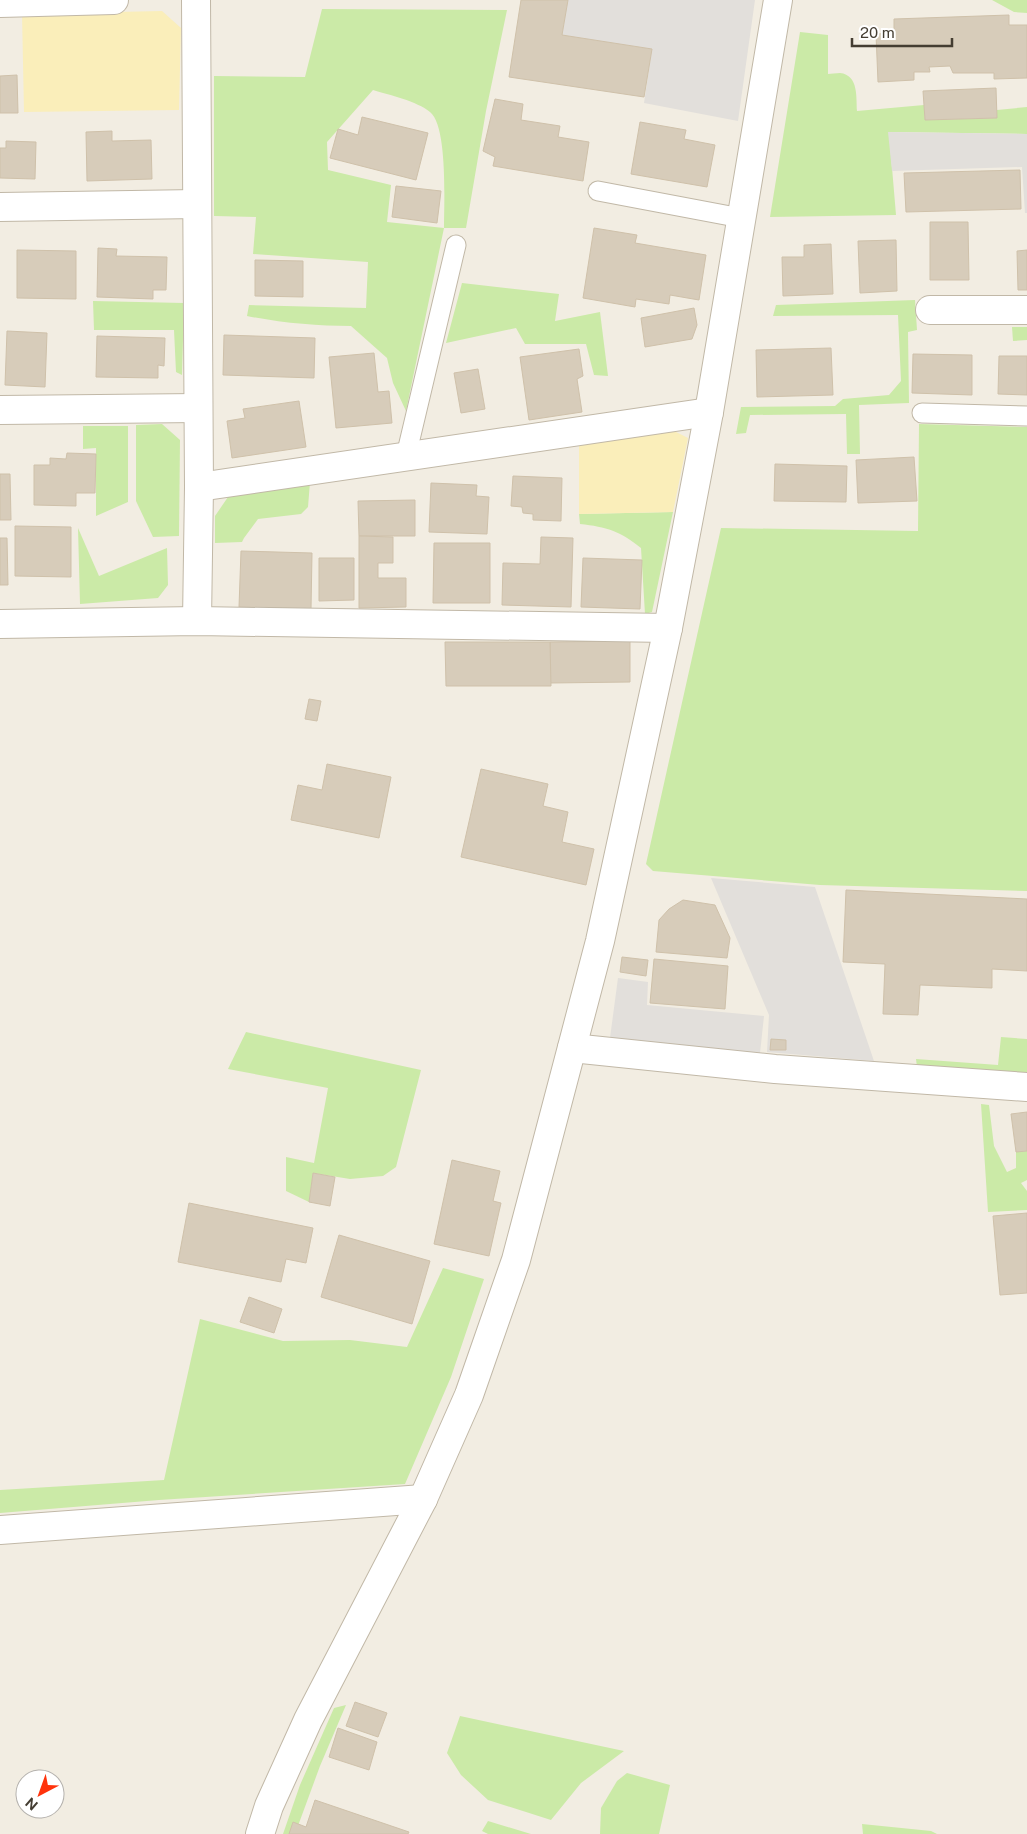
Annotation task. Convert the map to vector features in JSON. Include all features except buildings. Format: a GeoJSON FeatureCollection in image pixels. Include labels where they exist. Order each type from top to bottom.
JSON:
{"type":"FeatureCollection","features":[{"type":"Feature","properties":{"kind":"street"},"geometry":{"type":"LineString","coordinates":[[0,3],[114,0]]}},
{"type":"Feature","properties":{"kind":"street"},"geometry":{"type":"LineString","coordinates":[[196,0],[199,487],[196,621]]}},
{"type":"Feature","properties":{"kind":"street"},"geometry":{"type":"LineString","coordinates":[[260,1834],[269,1806],[308,1720],[423,1498],[469,1394],[516,1260],[600,941],[668,628],[709,412],[778,0]]}},
{"type":"Feature","properties":{"kind":"street"},"geometry":{"type":"LineString","coordinates":[[0,207],[197,204]]}},
{"type":"Feature","properties":{"kind":"street"},"geometry":{"type":"LineString","coordinates":[[930,310],[1027,310]]}},
{"type":"Feature","properties":{"kind":"street"},"geometry":{"type":"LineString","coordinates":[[0,410],[198,408]]}},
{"type":"Feature","properties":{"kind":"street"},"geometry":{"type":"LineString","coordinates":[[199,487],[709,412]]}},
{"type":"Feature","properties":{"kind":"street"},"geometry":{"type":"LineString","coordinates":[[0,624],[196,621],[668,628]]}},
{"type":"Feature","properties":{"kind":"street"},"geometry":{"type":"LineString","coordinates":[[572,1048],[775,1069],[1027,1087]]}},
{"type":"Feature","properties":{"kind":"street"},"geometry":{"type":"LineString","coordinates":[[0,1530],[423,1498]]}},
{"type":"Feature","properties":{"kind":"lane"},"geometry":{"type":"LineString","coordinates":[[598,191],[742,218]]}},
{"type":"Feature","properties":{"kind":"lane"},"geometry":{"type":"LineString","coordinates":[[406,456],[456,245]]}},
{"type":"Feature","properties":{"kind":"lane"},"geometry":{"type":"LineString","coordinates":[[922,413],[1027,416]]}},
{"type":"Feature","properties":{"kind":"green space"},"geometry":{"type":"Polygon","coordinates":[[[992,0],[1027,0],[1027,13],[1014,12],[992,0]]]}},
{"type":"Feature","properties":{"kind":"green space"},"geometry":{"type":"Polygon","coordinates":[[[322,9],[507,10],[486,111],[466,228],[444,228],[406,411],[393,383],[387,358],[351,326],[299,324],[247,316],[249,305],[366,308],[368,262],[253,254],[256,217],[214,216],[214,76],[305,77],[322,9]],[[373,90],[327,142],[328,170],[391,185],[387,222],[444,228],[444,167],[440,133],[436,120],[430,112],[395,96],[373,90]]]}},
{"type":"Feature","properties":{"kind":"green space"},"geometry":{"type":"Polygon","coordinates":[[[800,32],[828,35],[828,74],[840,73],[851,78],[855,88],[857,111],[924,105],[925,120],[997,118],[997,110],[1027,107],[1027,134],[889,132],[896,215],[770,217],[800,32]]]}},
{"type":"Feature","properties":{"kind":"green space"},"geometry":{"type":"Polygon","coordinates":[[[462,283],[559,294],[555,321],[600,312],[608,376],[594,375],[586,344],[525,344],[516,328],[446,343],[462,283]]]}},
{"type":"Feature","properties":{"kind":"green space"},"geometry":{"type":"Polygon","coordinates":[[[915,300],[917,330],[908,332],[909,403],[859,405],[860,454],[847,454],[846,414],[750,415],[746,433],[736,434],[741,407],[835,406],[843,399],[889,395],[901,381],[898,315],[773,316],[776,305],[915,300]]]}},
{"type":"Feature","properties":{"kind":"green space"},"geometry":{"type":"Polygon","coordinates":[[[93,301],[184,303],[182,375],[176,372],[174,330],[94,330],[93,301]]]}},
{"type":"Feature","properties":{"kind":"green space"},"geometry":{"type":"Polygon","coordinates":[[[1012,327],[1027,327],[1027,340],[1013,341],[1012,327]]]}},
{"type":"Feature","properties":{"kind":"green space"},"geometry":{"type":"Polygon","coordinates":[[[162,424],[180,440],[179,536],[153,537],[136,501],[136,425],[162,424]]]}},
{"type":"Feature","properties":{"kind":"green space"},"geometry":{"type":"Polygon","coordinates":[[[919,424],[1027,427],[1027,891],[820,885],[653,871],[646,864],[721,528],[918,531],[919,424]]]}},
{"type":"Feature","properties":{"kind":"green space"},"geometry":{"type":"Polygon","coordinates":[[[83,426],[128,426],[128,502],[96,516],[96,448],[83,449],[83,426]]]}},
{"type":"Feature","properties":{"kind":"green space"},"geometry":{"type":"Polygon","coordinates":[[[310,482],[308,507],[301,514],[258,519],[242,542],[215,543],[215,516],[228,497],[310,482]]]}},
{"type":"Feature","properties":{"kind":"green space"},"geometry":{"type":"Polygon","coordinates":[[[673,512],[652,612],[645,614],[641,548],[613,531],[580,524],[579,514],[673,512]]]}},
{"type":"Feature","properties":{"kind":"green space"},"geometry":{"type":"Polygon","coordinates":[[[78,528],[99,576],[167,548],[168,585],[158,598],[80,604],[78,528]]]}},
{"type":"Feature","properties":{"kind":"green space"},"geometry":{"type":"Polygon","coordinates":[[[246,1032],[421,1070],[396,1167],[383,1176],[350,1179],[313,1173],[309,1202],[286,1191],[286,1157],[314,1163],[328,1088],[228,1069],[246,1032]]]}},
{"type":"Feature","properties":{"kind":"green space"},"geometry":{"type":"Polygon","coordinates":[[[1001,1037],[1027,1039],[1027,1075],[917,1067],[916,1059],[998,1065],[1001,1037]]]}},
{"type":"Feature","properties":{"kind":"green space"},"geometry":{"type":"Polygon","coordinates":[[[981,1104],[989,1105],[994,1146],[1007,1172],[1016,1168],[1016,1152],[1027,1151],[1027,1180],[1021,1183],[1027,1191],[1027,1210],[988,1212],[981,1104]]]}},
{"type":"Feature","properties":{"kind":"green space"},"geometry":{"type":"Polygon","coordinates":[[[443,1268],[484,1279],[451,1377],[405,1484],[159,1500],[0,1513],[0,1490],[164,1480],[200,1319],[283,1341],[350,1340],[407,1347],[443,1268]]]}},
{"type":"Feature","properties":{"kind":"green space"},"geometry":{"type":"Polygon","coordinates":[[[346,1705],[320,1766],[295,1834],[283,1834],[300,1785],[334,1708],[346,1705]]]}},
{"type":"Feature","properties":{"kind":"green space"},"geometry":{"type":"Polygon","coordinates":[[[460,1716],[624,1751],[581,1783],[551,1820],[488,1800],[461,1775],[447,1753],[460,1716]]]}},
{"type":"Feature","properties":{"kind":"green space"},"geometry":{"type":"Polygon","coordinates":[[[627,1773],[670,1785],[659,1834],[600,1834],[601,1808],[617,1781],[627,1773]]]}},
{"type":"Feature","properties":{"kind":"green space"},"geometry":{"type":"Polygon","coordinates":[[[488,1821],[531,1834],[488,1834],[482,1831],[488,1821]]]}},
{"type":"Feature","properties":{"kind":"green space"},"geometry":{"type":"Polygon","coordinates":[[[862,1824],[931,1831],[937,1834],[863,1834],[862,1824]]]}},
{"type":"Feature","properties":{"kind":"sand"},"geometry":{"type":"Polygon","coordinates":[[[162,11],[181,28],[179,110],[24,112],[22,14],[162,11]]]}},
{"type":"Feature","properties":{"kind":"sand"},"geometry":{"type":"Polygon","coordinates":[[[670,429],[688,438],[673,512],[579,514],[579,442],[670,429]]]}},
{"type":"Feature","properties":{"kind":"shaded area"},"geometry":{"type":"Polygon","coordinates":[[[568,0],[755,0],[738,121],[644,103],[652,49],[562,35],[568,0]]]}},
{"type":"Feature","properties":{"kind":"shaded area"},"geometry":{"type":"Polygon","coordinates":[[[888,132],[1027,134],[1027,213],[1025,213],[1022,167],[892,171],[888,132]]]}},
{"type":"Feature","properties":{"kind":"shaded area"},"geometry":{"type":"Polygon","coordinates":[[[711,878],[815,887],[874,1061],[767,1052],[769,1015],[711,878]]]}},
{"type":"Feature","properties":{"kind":"shaded area"},"geometry":{"type":"Polygon","coordinates":[[[618,978],[648,982],[647,1005],[764,1016],[760,1053],[610,1038],[618,978]]]}}]}
